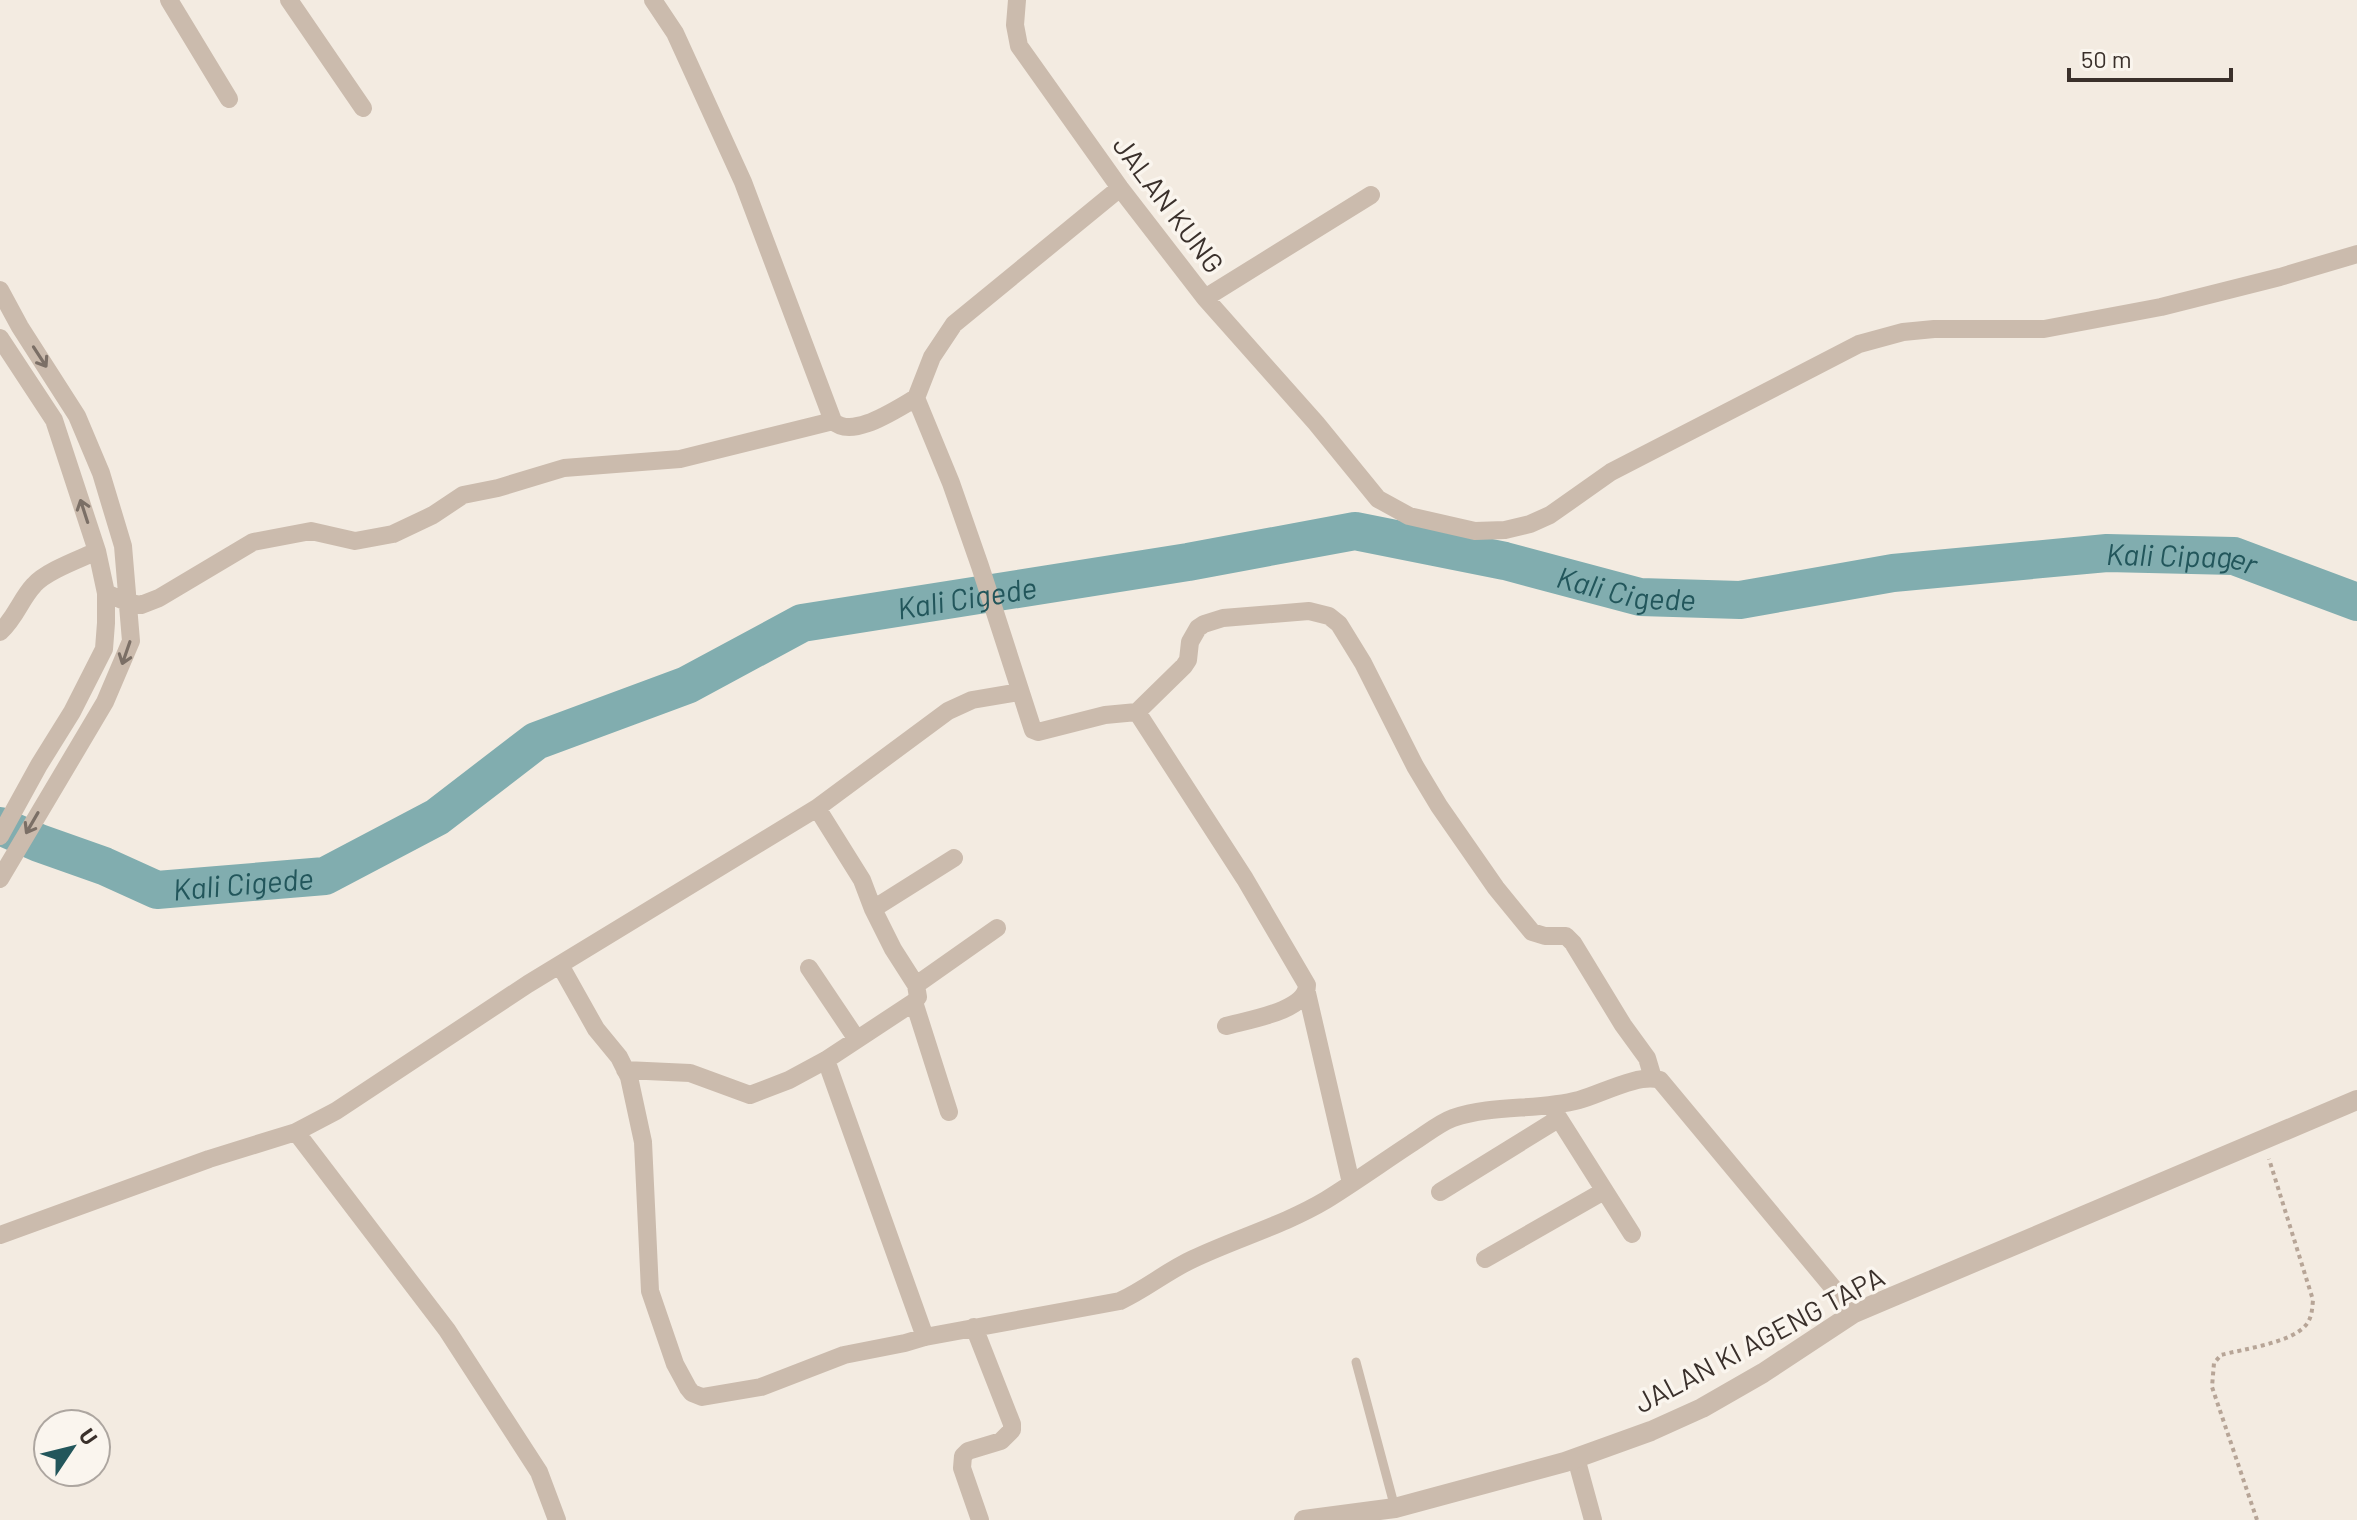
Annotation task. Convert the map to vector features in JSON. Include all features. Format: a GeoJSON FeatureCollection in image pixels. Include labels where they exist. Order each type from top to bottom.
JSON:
{"type":"FeatureCollection","features":[{"type":"Feature","properties":{"kind":"street"},"geometry":{"type":"LineString","coordinates":[[169,0],[229,99]]}},
{"type":"Feature","properties":{"kind":"street"},"geometry":{"type":"LineString","coordinates":[[289,0],[363,108]]}},
{"type":"Feature","properties":{"kind":"street"},"geometry":{"type":"LineString","coordinates":[[653,0],[675,33],[743,182],[833,421],[842,427],[859,427],[916,398],[932,357],[954,324],[1120,188]]}},
{"type":"Feature","properties":{"kind":"street","name":"JALAN KUNG"},"geometry":{"type":"LineString","coordinates":[[1017,0],[1015,25],[1019,46],[1120,188],[1205,298],[1316,423],[1378,499],[1409,516],[1475,531],[1505,530],[1550,515],[1611,472],[1859,344],[1903,332],[1934,329],[2044,329],[2176,303],[2357,254]]}},
{"type":"Feature","properties":{"kind":"street"},"geometry":{"type":"LineString","coordinates":[[1205,298],[1371,195]]}},
{"type":"Feature","properties":{"kind":"street"},"geometry":{"type":"LineString","coordinates":[[0,290],[77,416],[101,473],[123,546],[131,641],[105,702],[2,874]]}},
{"type":"Feature","properties":{"kind":"street"},"geometry":{"type":"LineString","coordinates":[[0,338],[54,420],[97,551],[106,593],[104,649],[72,712],[0,836]]}},
{"type":"Feature","properties":{"kind":"street"},"geometry":{"type":"LineString","coordinates":[[916,398],[951,483],[1035,732],[1105,715],[1137,712],[1184,666],[1188,660],[1190,642],[1204,624],[1223,618],[1309,611],[1329,616],[1339,624],[1363,663],[1415,766],[1439,806],[1496,888],[1532,932],[1545,936],[1566,936],[1573,943],[1647,1058],[1653,1078]]}},
{"type":"Feature","properties":{"kind":"street"},"geometry":{"type":"LineString","coordinates":[[106,593],[141,605],[159,598],[253,542],[311,531],[355,541],[393,534],[433,515],[463,495],[564,468],[680,459],[833,421]]}},
{"type":"Feature","properties":{"kind":"street"},"geometry":{"type":"LineString","coordinates":[[0,632],[13,620],[41,578],[97,551]]}},
{"type":"Feature","properties":{"kind":"street"},"geometry":{"type":"LineString","coordinates":[[0,1235],[209,1159],[296,1132],[336,1111],[560,965],[817,808],[948,711],[972,700],[1019,692]]}},
{"type":"Feature","properties":{"kind":"street"},"geometry":{"type":"LineString","coordinates":[[1137,712],[1245,879],[1307,985],[1351,1183]]}},
{"type":"Feature","properties":{"kind":"street"},"geometry":{"type":"LineString","coordinates":[[817,808],[862,880],[915,993],[949,1112]]}},
{"type":"Feature","properties":{"kind":"street"},"geometry":{"type":"LineString","coordinates":[[873,909],[954,858]]}},
{"type":"Feature","properties":{"kind":"street"},"geometry":{"type":"LineString","coordinates":[[625,1070],[690,1073],[750,1095],[789,1080],[826,1060],[997,928]]}},
{"type":"Feature","properties":{"kind":"street"},"geometry":{"type":"LineString","coordinates":[[560,965],[596,1029],[619,1057],[637,1104],[643,1142],[650,1291],[675,1364],[692,1393],[702,1397],[761,1387],[844,1355],[974,1327],[1120,1301],[1188,1261],[1324,1201],[1449,1119],[1476,1111],[1555,1112]]}},
{"type":"Feature","properties":{"kind":"street"},"geometry":{"type":"LineString","coordinates":[[809,968],[856,1038]]}},
{"type":"Feature","properties":{"kind":"street"},"geometry":{"type":"LineString","coordinates":[[1226,1026],[1292,1006],[1307,993]]}},
{"type":"Feature","properties":{"kind":"street"},"geometry":{"type":"LineString","coordinates":[[826,1060],[925,1337]]}},
{"type":"Feature","properties":{"kind":"street"},"geometry":{"type":"LineString","coordinates":[[1440,1192],[1555,1112],[1644,1078],[1660,1080],[1854,1313]]}},
{"type":"Feature","properties":{"kind":"street","name":"JALAN KI AGENG TAPA"},"geometry":{"type":"LineString","coordinates":[[1304,1520],[1396,1514],[1576,1458],[1651,1431],[1702,1408],[1763,1373],[1854,1313],[2357,1100]]}},
{"type":"Feature","properties":{"kind":"street"},"geometry":{"type":"LineString","coordinates":[[1555,1112],[1632,1234]]}},
{"type":"Feature","properties":{"kind":"street"},"geometry":{"type":"LineString","coordinates":[[296,1132],[447,1330],[539,1472],[557,1520]]}},
{"type":"Feature","properties":{"kind":"street"},"geometry":{"type":"LineString","coordinates":[[1485,1259],[1604,1191]]}},
{"type":"Feature","properties":{"kind":"street"},"geometry":{"type":"LineString","coordinates":[[974,1327],[1012,1424],[1012,1430],[1001,1441],[968,1451],[963,1456],[962,1468],[980,1520]]}},
{"type":"Feature","properties":{"kind":"street"},"geometry":{"type":"LineString","coordinates":[[1576,1458],[1593,1520]]}},
{"type":"Feature","properties":{"kind":"lane"},"geometry":{"type":"LineString","coordinates":[[1356,1362],[1396,1514]]}},
{"type":"Feature","properties":{"kind":"path"},"geometry":{"type":"LineString","coordinates":[[2257,1520],[2212,1387],[2214,1363],[2221,1355],[2288,1337],[2304,1327],[2312,1314],[2313,1300],[2263,1141]]}},
{"type":"Feature","properties":{"kind":"waterway","name":"Kali Cigede"},"geometry":{"type":"LineString","coordinates":[[0,826],[157,890],[325,876],[437,817],[536,741],[687,685],[802,623],[1188,562],[1355,531],[1505,561],[1640,597],[1740,600],[1893,573],[2107,553],[2234,556],[2357,602]]}},
{"type":"Feature","properties":{"kind":"water label","name":"Kali Cipager"},"geometry":{"type":"Point","coordinates":[2181,562]}}]}
